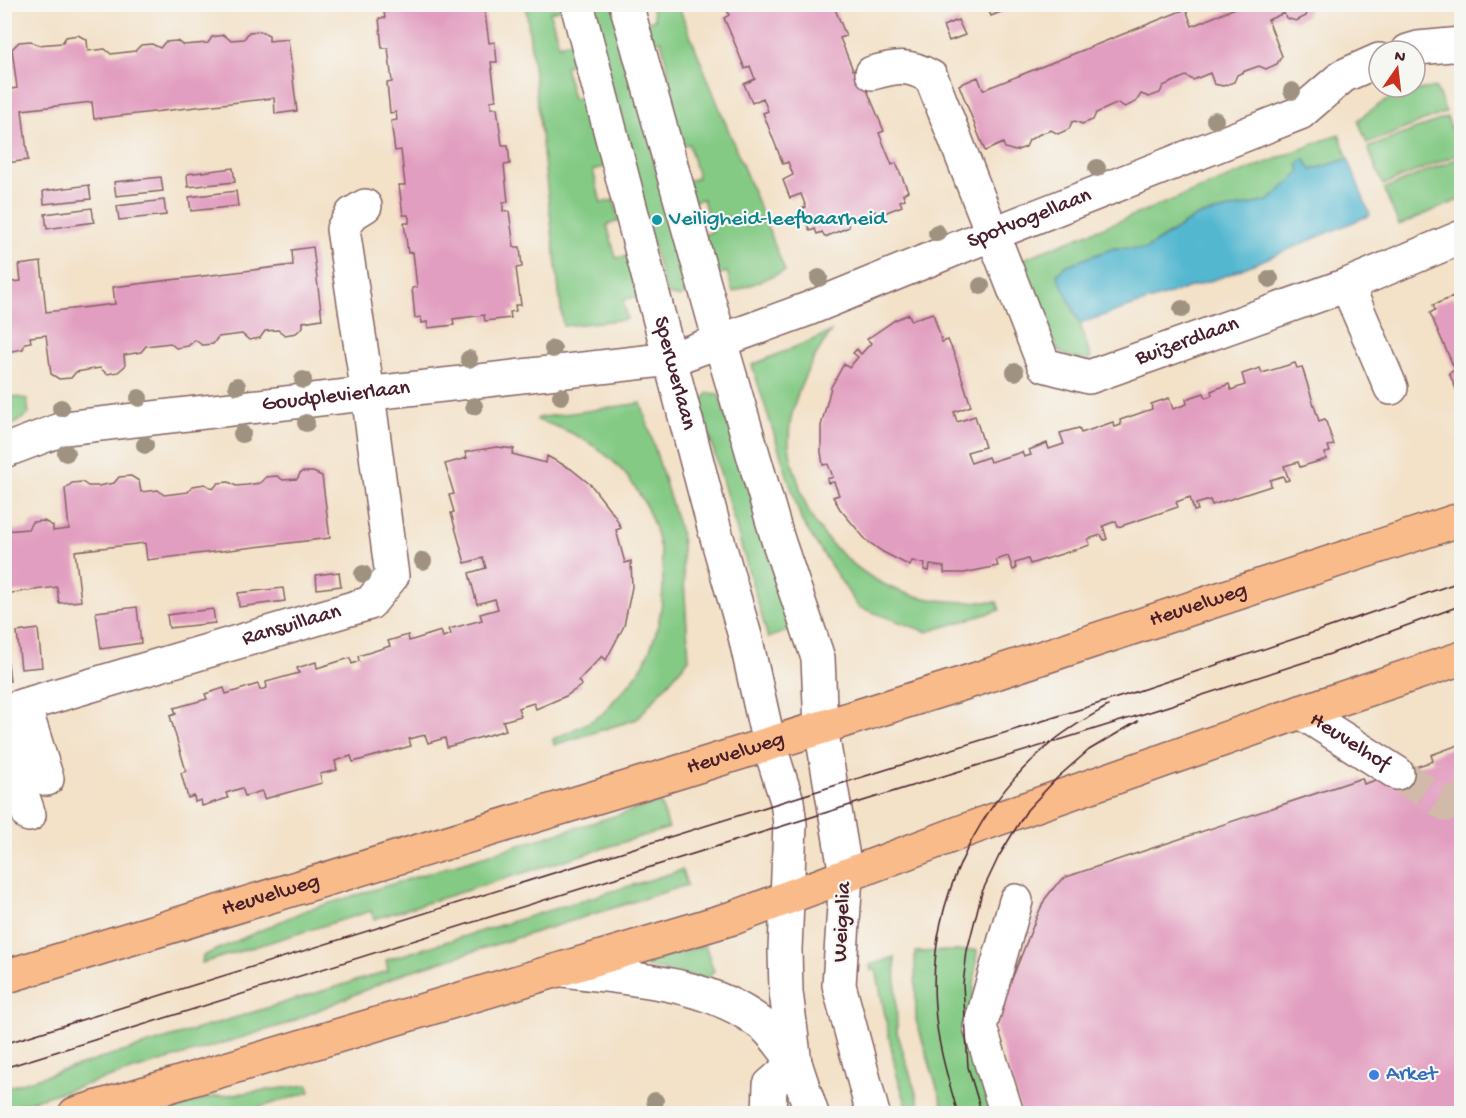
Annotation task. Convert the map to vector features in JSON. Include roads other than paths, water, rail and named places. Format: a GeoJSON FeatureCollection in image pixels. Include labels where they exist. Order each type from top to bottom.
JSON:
{"type":"FeatureCollection","features":[{"type":"Feature","properties":{"kind":"main road","name":"Heuvelweg"},"geometry":{"type":"LineString","coordinates":[[4,976],[821,728],[974,680],[1461,519]]}},
{"type":"Feature","properties":{"kind":"main road"},"geometry":{"type":"LineString","coordinates":[[75,1113],[736,917],[980,825],[1461,658]]}},
{"type":"Feature","properties":{"kind":"street","name":"Sperwerlaan"},"geometry":{"type":"LineString","coordinates":[[577,4],[714,527],[746,636],[769,744]]}},
{"type":"Feature","properties":{"kind":"street"},"geometry":{"type":"LineString","coordinates":[[627,4],[720,341],[778,540],[818,658],[821,728]]}},
{"type":"Feature","properties":{"kind":"street"},"geometry":{"type":"LineString","coordinates":[[1427,47],[1461,44]]}},
{"type":"Feature","properties":{"kind":"street","name":"Spotvogellaan"},"geometry":{"type":"LineString","coordinates":[[671,359],[808,309],[1300,113],[1343,76],[1367,65]]}},
{"type":"Feature","properties":{"kind":"street"},"geometry":{"type":"LineString","coordinates":[[872,73],[894,67],[915,68],[931,77],[992,234]]}},
{"type":"Feature","properties":{"kind":"street","name":"Ransuillaan"},"geometry":{"type":"LineString","coordinates":[[14,708],[370,603],[392,576],[343,229],[351,214],[365,206]]}},
{"type":"Feature","properties":{"kind":"street","name":"Buizerdlaan"},"geometry":{"type":"LineString","coordinates":[[992,234],[1044,365],[1089,377],[1347,285],[1461,237]]}},
{"type":"Feature","properties":{"kind":"street"},"geometry":{"type":"LineString","coordinates":[[1347,285],[1392,388]]}},
{"type":"Feature","properties":{"kind":"street","name":"Goudplevierlaan"},"geometry":{"type":"LineString","coordinates":[[4,451],[65,428],[671,359]]}},
{"type":"Feature","properties":{"kind":"street"},"geometry":{"type":"LineString","coordinates":[[14,708],[47,779]]}},
{"type":"Feature","properties":{"kind":"street","name":"Heuvelhof"},"geometry":{"type":"LineString","coordinates":[[1301,712],[1397,773]]}},
{"type":"Feature","properties":{"kind":"street","name":"Weigelia"},"geometry":{"type":"LineString","coordinates":[[821,728],[846,875],[839,985],[873,1113]]}},
{"type":"Feature","properties":{"kind":"street"},"geometry":{"type":"LineString","coordinates":[[4,740],[28,815]]}},
{"type":"Feature","properties":{"kind":"street"},"geometry":{"type":"LineString","coordinates":[[769,744],[787,801],[790,824],[786,897],[786,992],[795,1063],[812,1113]]}},
{"type":"Feature","properties":{"kind":"street"},"geometry":{"type":"LineString","coordinates":[[1007,1113],[980,1027],[1016,901]]}},
{"type":"Feature","properties":{"kind":"street"},"geometry":{"type":"LineString","coordinates":[[562,970],[679,986],[720,1000],[763,1025],[795,1063]]}},
{"type":"Feature","properties":{"kind":"street"},"geometry":{"type":"LineString","coordinates":[[770,1113],[770,1085],[795,1063]]}},
{"type":"Feature","properties":{"kind":"water"},"geometry":{"type":"Polygon","coordinates":[[[1305,159],[1311,170],[1348,159],[1370,215],[1225,276],[1080,323],[1057,275],[1065,266],[1114,248],[1146,249],[1197,216],[1268,201],[1300,173],[1298,163],[1305,159]]]}},
{"type":"Feature","properties":{"kind":"tunnel"},"geometry":{"type":"LineString","coordinates":[[1397,773],[1447,805],[1462,800]]}},
{"type":"Feature","properties":{"kind":"tram line"},"geometry":{"type":"LineString","coordinates":[[4,1044],[1126,695],[1462,581]]}},
{"type":"Feature","properties":{"kind":"tram line"},"geometry":{"type":"LineString","coordinates":[[4,1068],[1156,710],[1330,654],[1462,605]]}},
{"type":"Feature","properties":{"kind":"tram line"},"geometry":{"type":"LineString","coordinates":[[958,1114],[941,1047],[935,1007],[935,970],[939,932],[948,896],[979,828],[1000,797],[1024,768],[1071,728],[1108,706]]}},
{"type":"Feature","properties":{"kind":"tram line"},"geometry":{"type":"LineString","coordinates":[[982,1114],[968,1067],[963,984],[967,951],[982,892],[999,856],[1027,810],[1058,777],[1089,750],[1138,721]]}},
{"type":"Feature","properties":{"kind":"place","name":"Veiligheid-leefbaarheid"},"geometry":{"type":"Point","coordinates":[657,220]}},
{"type":"Feature","properties":{"kind":"place","name":"Arket"},"geometry":{"type":"Point","coordinates":[1374,1075]}}]}
